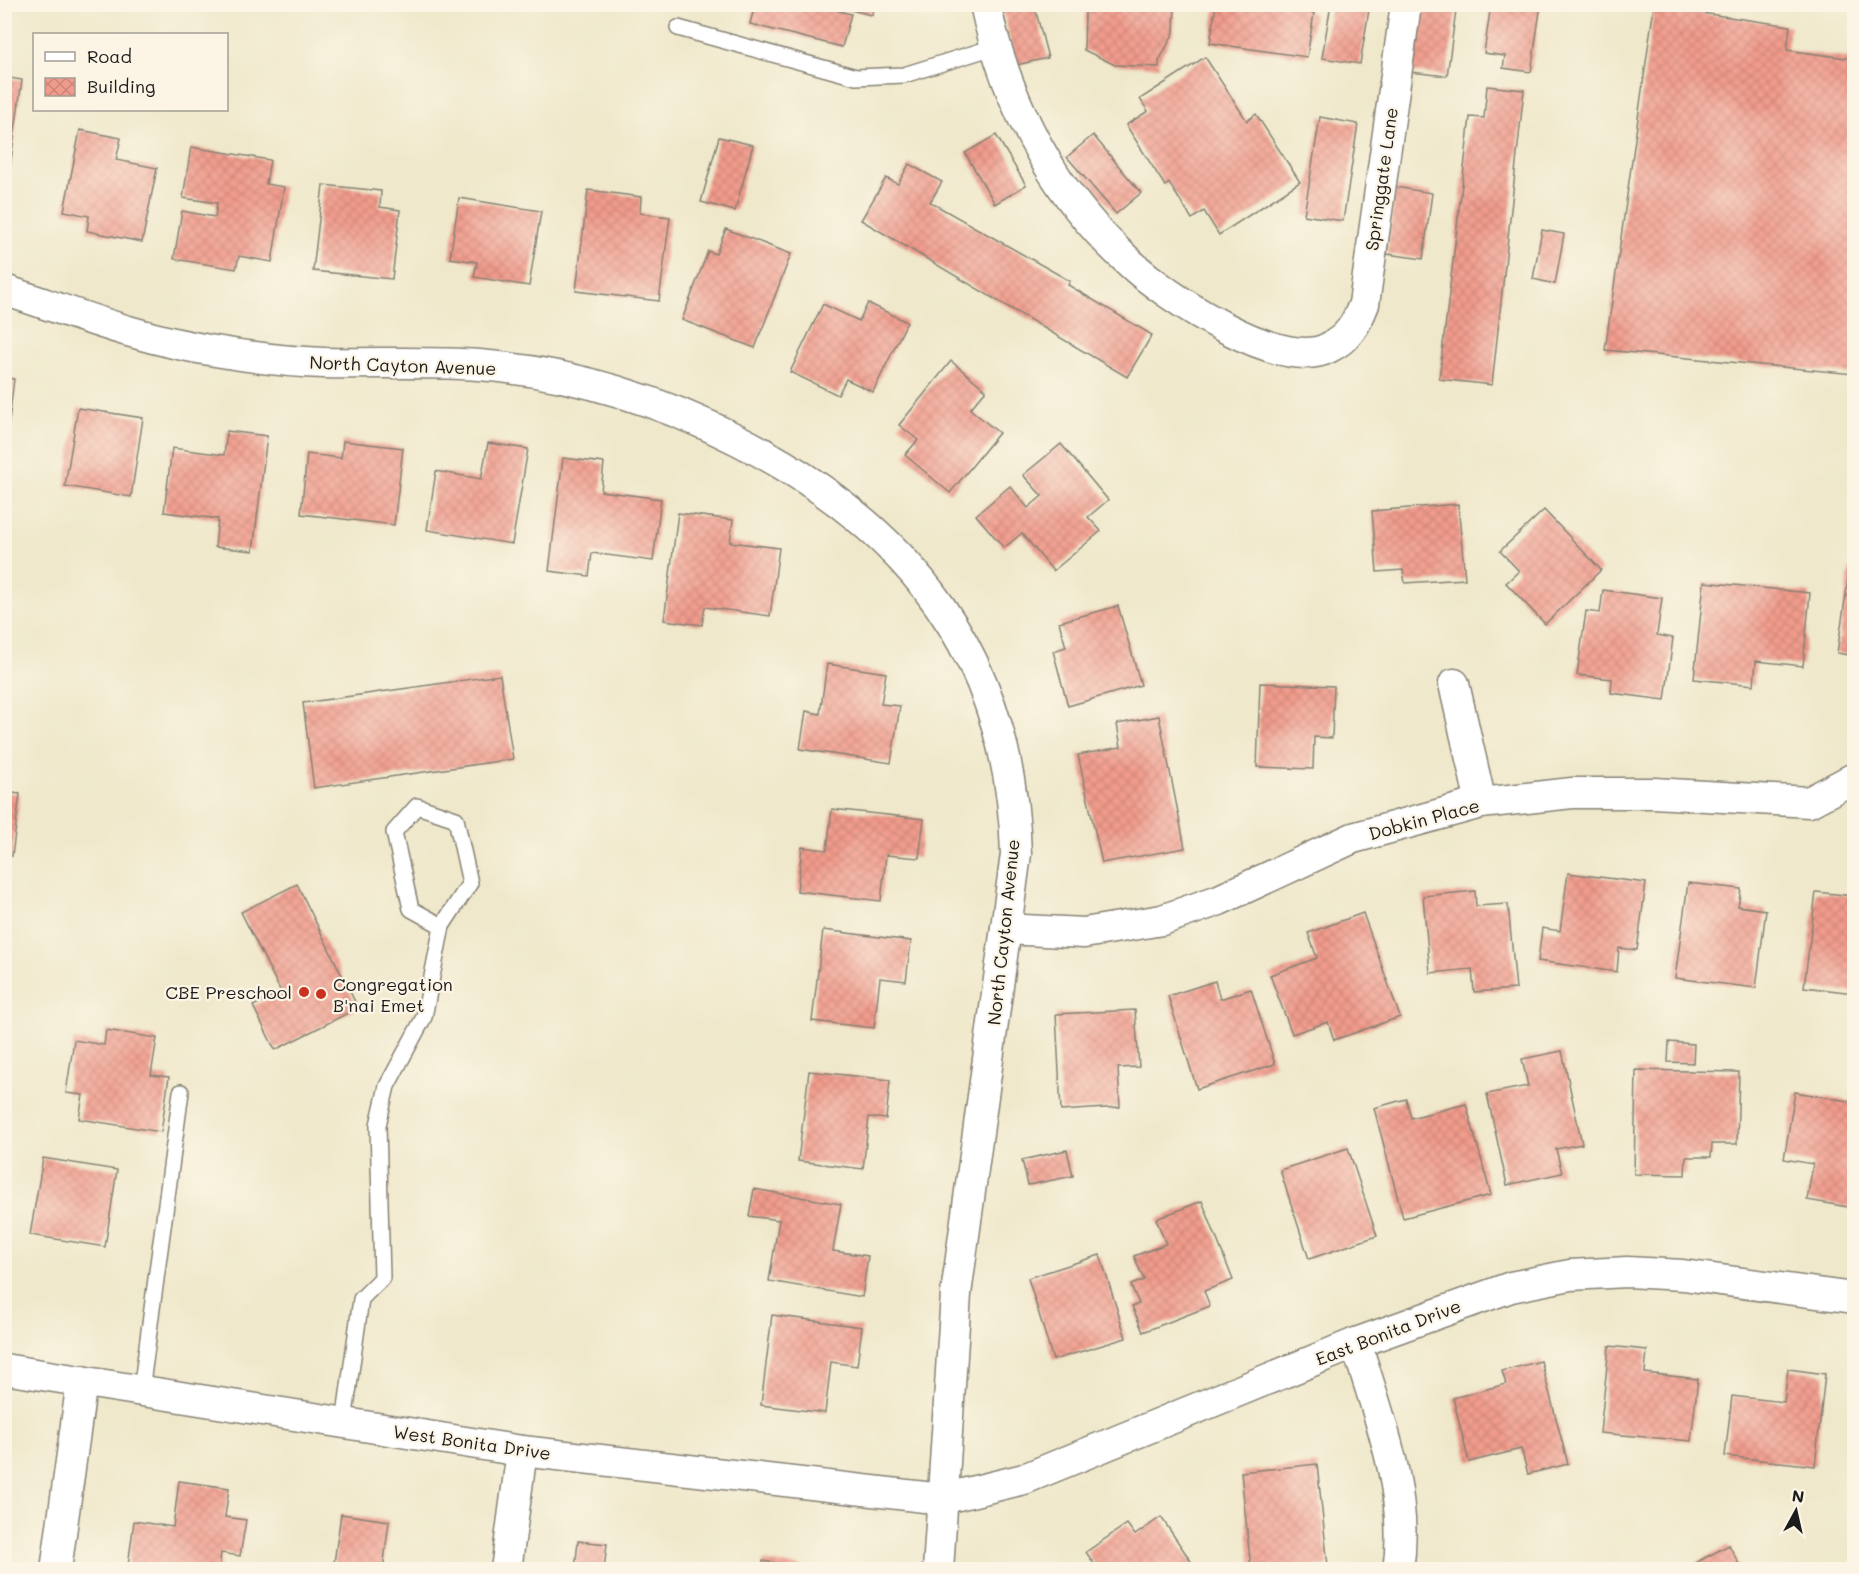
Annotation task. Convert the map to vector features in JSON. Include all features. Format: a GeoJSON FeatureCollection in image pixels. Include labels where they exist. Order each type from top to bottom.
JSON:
{"type":"FeatureCollection","features":[{"type":"Feature","properties":{"kind":"street"},"geometry":{"type":"LineString","coordinates":[[985,4],[994,47]]}},
{"type":"Feature","properties":{"kind":"street","name":"Springgate Lane"},"geometry":{"type":"LineString","coordinates":[[994,47],[1014,100],[1046,162],[1086,218],[1130,264],[1186,307],[1238,334],[1291,353],[1326,350],[1352,331],[1364,304],[1406,4]]}},
{"type":"Feature","properties":{"kind":"street","name":"North Cayton Avenue"},"geometry":{"type":"LineString","coordinates":[[4,290],[127,332],[214,351],[319,363],[479,365],[578,380],[687,414],[782,462],[848,507],[900,555],[943,608],[977,669],[1001,735],[1014,806],[1016,854],[956,1294],[938,1569]]}},
{"type":"Feature","properties":{"kind":"street"},"geometry":{"type":"LineString","coordinates":[[1454,684],[1481,803]]}},
{"type":"Feature","properties":{"kind":"street","name":"Dobkin Place"},"geometry":{"type":"LineString","coordinates":[[1006,929],[1084,933],[1162,920],[1219,900],[1353,838],[1481,803],[1572,793],[1654,793],[1809,802],[1854,778]]}},
{"type":"Feature","properties":{"kind":"street","name":"East Bonita Drive"},"geometry":{"type":"LineString","coordinates":[[942,1499],[1024,1479],[1356,1343],[1511,1287],[1570,1275],[1627,1272],[1683,1275],[1854,1299]]}},
{"type":"Feature","properties":{"kind":"street"},"geometry":{"type":"LineString","coordinates":[[1356,1343],[1392,1456],[1401,1548],[1398,1569]]}},
{"type":"Feature","properties":{"kind":"street","name":"West Bonita Drive"},"geometry":{"type":"LineString","coordinates":[[4,1369],[522,1450],[942,1499]]}},
{"type":"Feature","properties":{"kind":"street"},"geometry":{"type":"LineString","coordinates":[[56,1569],[82,1381]]}},
{"type":"Feature","properties":{"kind":"street"},"geometry":{"type":"LineString","coordinates":[[506,1569],[522,1450]]}},
{"type":"Feature","properties":{"kind":"lane"},"geometry":{"type":"LineString","coordinates":[[678,28],[856,77],[904,75],[994,47]]}},
{"type":"Feature","properties":{"kind":"lane"},"geometry":{"type":"LineString","coordinates":[[344,1422],[361,1299],[382,1278],[378,1125],[387,1086],[424,1017],[442,926],[470,883],[456,819],[417,806],[394,832],[411,909],[442,926]]}},
{"type":"Feature","properties":{"kind":"lane"},"geometry":{"type":"LineString","coordinates":[[141,1391],[181,1092]]}},
{"type":"Feature","properties":{"kind":"building"},"geometry":{"type":"Polygon","coordinates":[[[755,4],[813,4],[851,14],[842,47],[750,24],[755,4]]]}},
{"type":"Feature","properties":{"kind":"building"},"geometry":{"type":"Polygon","coordinates":[[[826,4],[874,4],[872,15],[826,4]]]}},
{"type":"Feature","properties":{"kind":"building"},"geometry":{"type":"Polygon","coordinates":[[[1001,4],[1034,4],[1048,58],[1016,65],[1001,4]]]}},
{"type":"Feature","properties":{"kind":"building"},"geometry":{"type":"Polygon","coordinates":[[[1089,4],[1175,4],[1174,32],[1159,61],[1159,67],[1115,65],[1084,50],[1085,13],[1089,4]]]}},
{"type":"Feature","properties":{"kind":"building"},"geometry":{"type":"Polygon","coordinates":[[[1216,4],[1309,4],[1308,12],[1314,13],[1307,57],[1210,43],[1216,4]]]}},
{"type":"Feature","properties":{"kind":"building"},"geometry":{"type":"Polygon","coordinates":[[[1331,4],[1370,4],[1360,64],[1322,58],[1331,4]]]}},
{"type":"Feature","properties":{"kind":"building"},"geometry":{"type":"Polygon","coordinates":[[[1491,4],[1541,4],[1531,72],[1503,68],[1505,56],[1484,53],[1491,4]]]}},
{"type":"Feature","properties":{"kind":"building"},"geometry":{"type":"Polygon","coordinates":[[[1419,6],[1456,10],[1447,76],[1410,72],[1419,6]]]}},
{"type":"Feature","properties":{"kind":"building"},"geometry":{"type":"Polygon","coordinates":[[[1654,6],[1790,26],[1787,50],[1854,59],[1854,374],[1605,350],[1654,6]]]}},
{"type":"Feature","properties":{"kind":"building"},"geometry":{"type":"Polygon","coordinates":[[[1205,57],[1247,121],[1256,114],[1300,182],[1219,235],[1204,211],[1192,219],[1169,183],[1165,186],[1126,125],[1148,111],[1140,99],[1205,57]]]}},
{"type":"Feature","properties":{"kind":"building"},"geometry":{"type":"Polygon","coordinates":[[[4,77],[22,80],[9,174],[4,174],[4,77]]]}},
{"type":"Feature","properties":{"kind":"building"},"geometry":{"type":"Polygon","coordinates":[[[1487,86],[1524,90],[1492,385],[1439,379],[1470,117],[1484,118],[1487,86]]]}},
{"type":"Feature","properties":{"kind":"building"},"geometry":{"type":"Polygon","coordinates":[[[1320,117],[1358,124],[1343,221],[1304,215],[1320,117]]]}},
{"type":"Feature","properties":{"kind":"building"},"geometry":{"type":"Polygon","coordinates":[[[80,130],[121,138],[116,160],[157,168],[142,242],[87,231],[89,216],[64,211],[80,130]]]}},
{"type":"Feature","properties":{"kind":"building"},"geometry":{"type":"Polygon","coordinates":[[[996,135],[1026,185],[995,204],[965,153],[996,135]]]}},
{"type":"Feature","properties":{"kind":"building"},"geometry":{"type":"Polygon","coordinates":[[[1093,135],[1141,193],[1116,214],[1067,157],[1093,135]]]}},
{"type":"Feature","properties":{"kind":"building"},"geometry":{"type":"Polygon","coordinates":[[[719,137],[753,145],[735,211],[701,202],[719,137]]]}},
{"type":"Feature","properties":{"kind":"building"},"geometry":{"type":"Polygon","coordinates":[[[191,147],[270,160],[266,184],[284,187],[272,262],[239,256],[236,269],[174,259],[182,211],[215,217],[217,203],[183,198],[191,147]]]}},
{"type":"Feature","properties":{"kind":"building"},"geometry":{"type":"Polygon","coordinates":[[[909,164],[942,182],[930,202],[1070,281],[1068,285],[1152,335],[1127,377],[861,220],[886,178],[898,184],[909,164]]]}},
{"type":"Feature","properties":{"kind":"building"},"geometry":{"type":"Polygon","coordinates":[[[323,185],[381,191],[380,207],[400,210],[392,279],[313,271],[323,185]]]}},
{"type":"Feature","properties":{"kind":"building"},"geometry":{"type":"Polygon","coordinates":[[[1395,187],[1432,193],[1423,259],[1387,254],[1395,187]]]}},
{"type":"Feature","properties":{"kind":"building"},"geometry":{"type":"Polygon","coordinates":[[[588,190],[641,197],[640,213],[670,217],[659,301],[576,291],[588,190]]]}},
{"type":"Feature","properties":{"kind":"building"},"geometry":{"type":"Polygon","coordinates":[[[459,198],[541,211],[529,286],[474,277],[477,262],[450,258],[459,198]]]}},
{"type":"Feature","properties":{"kind":"building"},"geometry":{"type":"Polygon","coordinates":[[[726,229],[791,254],[755,348],[682,320],[708,251],[716,254],[726,229]]]}},
{"type":"Feature","properties":{"kind":"building"},"geometry":{"type":"Polygon","coordinates":[[[1542,230],[1564,234],[1555,284],[1533,279],[1542,230]]]}},
{"type":"Feature","properties":{"kind":"building"},"geometry":{"type":"Polygon","coordinates":[[[868,303],[907,322],[873,392],[846,379],[838,395],[790,372],[823,304],[859,321],[868,303]]]}},
{"type":"Feature","properties":{"kind":"building"},"geometry":{"type":"Polygon","coordinates":[[[951,361],[986,390],[970,409],[999,433],[950,493],[905,455],[918,440],[899,425],[951,361]]]}},
{"type":"Feature","properties":{"kind":"building"},"geometry":{"type":"Polygon","coordinates":[[[4,378],[14,379],[6,446],[4,446],[4,378]]]}},
{"type":"Feature","properties":{"kind":"building"},"geometry":{"type":"Polygon","coordinates":[[[78,408],[143,418],[131,497],[65,486],[78,408]]]}},
{"type":"Feature","properties":{"kind":"building"},"geometry":{"type":"Polygon","coordinates":[[[227,431],[267,436],[253,551],[215,547],[218,519],[164,512],[172,448],[224,455],[227,431]]]}},
{"type":"Feature","properties":{"kind":"building"},"geometry":{"type":"Polygon","coordinates":[[[343,441],[403,448],[394,525],[301,514],[307,454],[341,458],[343,441]]]}},
{"type":"Feature","properties":{"kind":"building"},"geometry":{"type":"Polygon","coordinates":[[[488,443],[528,449],[512,544],[427,530],[436,471],[481,479],[488,443]]]}},
{"type":"Feature","properties":{"kind":"building"},"geometry":{"type":"Polygon","coordinates":[[[1061,444],[1108,500],[1088,517],[1101,531],[1053,571],[1022,533],[1004,548],[976,515],[1010,486],[1028,508],[1042,496],[1023,475],[1061,444]]]}},
{"type":"Feature","properties":{"kind":"building"},"geometry":{"type":"Polygon","coordinates":[[[563,458],[604,463],[601,491],[661,499],[653,561],[592,553],[589,576],[549,571],[563,458]]]}},
{"type":"Feature","properties":{"kind":"building"},"geometry":{"type":"Polygon","coordinates":[[[1458,504],[1465,579],[1405,583],[1403,570],[1377,572],[1372,511],[1458,504]]]}},
{"type":"Feature","properties":{"kind":"building"},"geometry":{"type":"Polygon","coordinates":[[[1544,510],[1601,570],[1545,624],[1506,583],[1519,571],[1500,551],[1544,510]]]}},
{"type":"Feature","properties":{"kind":"building"},"geometry":{"type":"Polygon","coordinates":[[[678,513],[733,520],[730,542],[779,548],[770,616],[705,607],[702,625],[664,620],[678,513]]]}},
{"type":"Feature","properties":{"kind":"building"},"geometry":{"type":"Polygon","coordinates":[[[1850,567],[1854,567],[1854,656],[1837,653],[1850,567]]]}},
{"type":"Feature","properties":{"kind":"building"},"geometry":{"type":"Polygon","coordinates":[[[1704,582],[1810,593],[1803,666],[1756,661],[1754,685],[1694,679],[1704,582]]]}},
{"type":"Feature","properties":{"kind":"building"},"geometry":{"type":"Polygon","coordinates":[[[1603,590],[1662,598],[1657,635],[1673,638],[1665,700],[1611,693],[1612,679],[1577,675],[1586,611],[1600,613],[1603,590]]]}},
{"type":"Feature","properties":{"kind":"building"},"geometry":{"type":"Polygon","coordinates":[[[1118,606],[1141,685],[1068,706],[1053,651],[1066,647],[1059,622],[1118,606]]]}},
{"type":"Feature","properties":{"kind":"building"},"geometry":{"type":"Polygon","coordinates":[[[827,664],[886,673],[881,704],[900,706],[891,763],[800,749],[806,711],[820,714],[827,664]]]}},
{"type":"Feature","properties":{"kind":"building"},"geometry":{"type":"Polygon","coordinates":[[[500,675],[513,759],[314,788],[303,703],[500,675]]]}},
{"type":"Feature","properties":{"kind":"building"},"geometry":{"type":"Polygon","coordinates":[[[1260,683],[1334,686],[1332,738],[1314,737],[1313,769],[1257,767],[1260,683]]]}},
{"type":"Feature","properties":{"kind":"building"},"geometry":{"type":"Polygon","coordinates":[[[1159,716],[1185,848],[1102,863],[1078,755],[1121,747],[1117,724],[1159,716]]]}},
{"type":"Feature","properties":{"kind":"building"},"geometry":{"type":"Polygon","coordinates":[[[4,792],[20,794],[12,856],[4,856],[4,792]]]}},
{"type":"Feature","properties":{"kind":"building"},"geometry":{"type":"Polygon","coordinates":[[[832,809],[924,819],[919,858],[886,855],[881,901],[797,891],[802,847],[827,850],[832,809]]]}},
{"type":"Feature","properties":{"kind":"building"},"geometry":{"type":"Polygon","coordinates":[[[1568,873],[1646,883],[1637,950],[1619,948],[1617,972],[1538,961],[1542,928],[1560,931],[1568,873]]]}},
{"type":"Feature","properties":{"kind":"building"},"geometry":{"type":"Polygon","coordinates":[[[1688,883],[1741,889],[1738,906],[1766,910],[1756,988],[1675,978],[1688,883]]]}},
{"type":"Feature","properties":{"kind":"building"},"geometry":{"type":"Polygon","coordinates":[[[297,884],[358,1008],[275,1050],[253,1006],[281,992],[241,912],[297,884]]]}},
{"type":"Feature","properties":{"kind":"building"},"geometry":{"type":"Polygon","coordinates":[[[1475,891],[1476,906],[1508,904],[1516,989],[1474,992],[1472,969],[1430,973],[1423,896],[1475,891]]]}},
{"type":"Feature","properties":{"kind":"building"},"geometry":{"type":"Polygon","coordinates":[[[1816,892],[1854,896],[1854,993],[1804,987],[1816,892]]]}},
{"type":"Feature","properties":{"kind":"building"},"geometry":{"type":"Polygon","coordinates":[[[1363,913],[1400,1017],[1334,1040],[1328,1022],[1292,1034],[1270,975],[1317,958],[1308,933],[1363,913]]]}},
{"type":"Feature","properties":{"kind":"building"},"geometry":{"type":"Polygon","coordinates":[[[823,930],[911,941],[906,981],[880,978],[874,1028],[812,1021],[823,930]]]}},
{"type":"Feature","properties":{"kind":"building"},"geometry":{"type":"Polygon","coordinates":[[[1215,981],[1220,999],[1251,989],[1275,1064],[1197,1089],[1168,996],[1215,981]]]}},
{"type":"Feature","properties":{"kind":"building"},"geometry":{"type":"Polygon","coordinates":[[[1135,1010],[1139,1067],[1118,1068],[1120,1107],[1061,1111],[1056,1014],[1135,1010]]]}},
{"type":"Feature","properties":{"kind":"building"},"geometry":{"type":"Polygon","coordinates":[[[106,1030],[157,1038],[151,1075],[169,1077],[161,1132],[79,1119],[83,1095],[66,1093],[74,1040],[104,1045],[106,1030]]]}},
{"type":"Feature","properties":{"kind":"building"},"geometry":{"type":"Polygon","coordinates":[[[1669,1042],[1694,1044],[1693,1063],[1668,1062],[1669,1042]]]}},
{"type":"Feature","properties":{"kind":"building"},"geometry":{"type":"Polygon","coordinates":[[[1562,1051],[1582,1144],[1556,1149],[1562,1173],[1507,1185],[1487,1094],[1528,1086],[1522,1059],[1562,1051]]]}},
{"type":"Feature","properties":{"kind":"building"},"geometry":{"type":"Polygon","coordinates":[[[1636,1070],[1739,1072],[1737,1144],[1712,1144],[1711,1157],[1686,1157],[1685,1175],[1634,1174],[1636,1070]]]}},
{"type":"Feature","properties":{"kind":"building"},"geometry":{"type":"Polygon","coordinates":[[[809,1071],[890,1080],[886,1119],[869,1117],[863,1169],[798,1161],[809,1071]]]}},
{"type":"Feature","properties":{"kind":"building"},"geometry":{"type":"Polygon","coordinates":[[[1795,1092],[1854,1102],[1854,1208],[1807,1200],[1813,1164],[1784,1159],[1795,1092]]]}},
{"type":"Feature","properties":{"kind":"building"},"geometry":{"type":"Polygon","coordinates":[[[1406,1099],[1411,1118],[1466,1104],[1491,1195],[1403,1218],[1374,1108],[1406,1099]]]}},
{"type":"Feature","properties":{"kind":"building"},"geometry":{"type":"Polygon","coordinates":[[[1348,1148],[1377,1236],[1309,1259],[1280,1170],[1348,1148]]]}},
{"type":"Feature","properties":{"kind":"building"},"geometry":{"type":"Polygon","coordinates":[[[1067,1150],[1073,1176],[1028,1185],[1022,1160],[1067,1150]]]}},
{"type":"Feature","properties":{"kind":"building"},"geometry":{"type":"Polygon","coordinates":[[[43,1158],[117,1170],[105,1247],[30,1235],[43,1158]]]}},
{"type":"Feature","properties":{"kind":"building"},"geometry":{"type":"Polygon","coordinates":[[[754,1189],[841,1204],[833,1251],[868,1256],[862,1297],[769,1281],[779,1220],[749,1216],[754,1189]]]}},
{"type":"Feature","properties":{"kind":"building"},"geometry":{"type":"Polygon","coordinates":[[[1202,1201],[1233,1280],[1204,1291],[1210,1306],[1143,1332],[1132,1306],[1139,1304],[1131,1285],[1144,1280],[1134,1256],[1166,1244],[1156,1219],[1202,1201]]]}},
{"type":"Feature","properties":{"kind":"building"},"geometry":{"type":"Polygon","coordinates":[[[1100,1255],[1126,1338],[1053,1360],[1028,1278],[1100,1255]]]}},
{"type":"Feature","properties":{"kind":"building"},"geometry":{"type":"Polygon","coordinates":[[[772,1315],[862,1327],[857,1366],[831,1362],[825,1413],[761,1405],[772,1315]]]}},
{"type":"Feature","properties":{"kind":"building"},"geometry":{"type":"Polygon","coordinates":[[[1609,1346],[1647,1350],[1645,1373],[1698,1379],[1691,1441],[1600,1433],[1609,1346]]]}},
{"type":"Feature","properties":{"kind":"building"},"geometry":{"type":"Polygon","coordinates":[[[1541,1361],[1568,1464],[1528,1474],[1521,1449],[1469,1462],[1453,1398],[1506,1384],[1502,1371],[1541,1361]]]}},
{"type":"Feature","properties":{"kind":"building"},"geometry":{"type":"Polygon","coordinates":[[[1788,1369],[1825,1374],[1815,1466],[1725,1456],[1732,1396],[1784,1402],[1788,1369]]]}},
{"type":"Feature","properties":{"kind":"building"},"geometry":{"type":"Polygon","coordinates":[[[1317,1464],[1328,1566],[1251,1570],[1241,1472],[1317,1464]]]}},
{"type":"Feature","properties":{"kind":"building"},"geometry":{"type":"Polygon","coordinates":[[[179,1481],[229,1488],[225,1517],[246,1520],[240,1556],[221,1553],[219,1570],[156,1570],[128,1566],[134,1521],[173,1527],[179,1481]]]}},
{"type":"Feature","properties":{"kind":"building"},"geometry":{"type":"Polygon","coordinates":[[[341,1514],[389,1521],[383,1570],[333,1570],[341,1514]]]}},
{"type":"Feature","properties":{"kind":"building"},"geometry":{"type":"Polygon","coordinates":[[[1161,1517],[1197,1570],[1098,1570],[1086,1552],[1127,1524],[1135,1535],[1161,1517]]]}},
{"type":"Feature","properties":{"kind":"building"},"geometry":{"type":"Polygon","coordinates":[[[578,1541],[607,1544],[604,1570],[575,1570],[578,1541]]]}},
{"type":"Feature","properties":{"kind":"building"},"geometry":{"type":"Polygon","coordinates":[[[1729,1545],[1742,1570],[1682,1570],[1729,1545]]]}},
{"type":"Feature","properties":{"kind":"building"},"geometry":{"type":"Polygon","coordinates":[[[763,1561],[807,1568],[807,1570],[762,1570],[763,1561]]]}},
{"type":"Feature","properties":{"kind":"place","name":"CBE Preschool"},"geometry":{"type":"Point","coordinates":[304,992]}},
{"type":"Feature","properties":{"kind":"place","name":"Congregation B'nai Emet"},"geometry":{"type":"Point","coordinates":[321,994]}}]}
